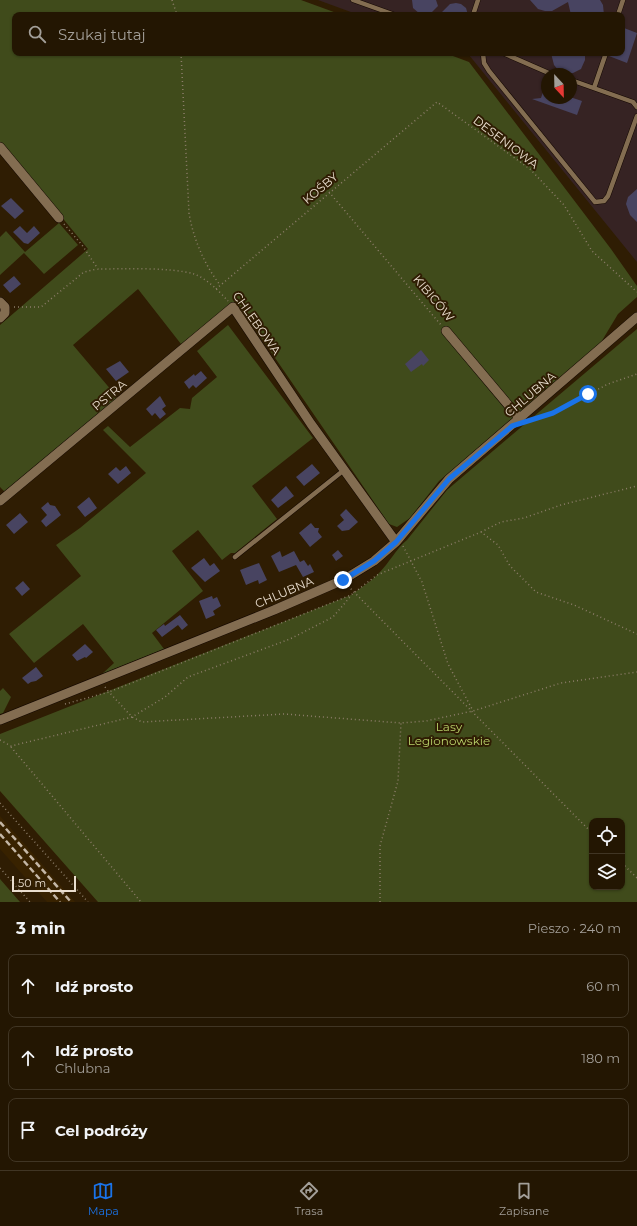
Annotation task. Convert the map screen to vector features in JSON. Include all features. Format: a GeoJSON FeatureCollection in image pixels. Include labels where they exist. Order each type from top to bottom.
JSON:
{"type":"FeatureCollection","features":[{"type":"Feature","properties":{"kind":"street"},"geometry":{"type":"LineString","coordinates":[[0,147],[59,218]]}},
{"type":"Feature","properties":{"kind":"street"},"geometry":{"type":"LineString","coordinates":[[0,318],[5,312],[2,305]]}},
{"type":"Feature","properties":{"kind":"street","name":"CHLEBOWA"},"geometry":{"type":"LineString","coordinates":[[233,307],[344,470],[397,540]]}},
{"type":"Feature","properties":{"kind":"street","name":"PSTRA"},"geometry":{"type":"LineString","coordinates":[[0,501],[233,307]]}},
{"type":"Feature","properties":{"kind":"street","name":"CHLUBNA"},"geometry":{"type":"LineString","coordinates":[[0,720],[343,580],[374,561],[397,540],[449,479],[524,420],[637,317]]}},
{"type":"Feature","properties":{"kind":"street","name":"KIBICÓW"},"geometry":{"type":"LineString","coordinates":[[446,330],[524,420]]}},
{"type":"Feature","properties":{"kind":"lane"},"geometry":{"type":"LineString","coordinates":[[353,0],[387,12]]}},
{"type":"Feature","properties":{"kind":"lane"},"geometry":{"type":"LineString","coordinates":[[474,12],[478,0]]}},
{"type":"Feature","properties":{"kind":"lane"},"geometry":{"type":"LineString","coordinates":[[619,12],[623,0]]}},
{"type":"Feature","properties":{"kind":"lane"},"geometry":{"type":"LineString","coordinates":[[483,56],[484,63],[489,71],[595,202],[604,201],[608,196],[637,116]]}},
{"type":"Feature","properties":{"kind":"lane"},"geometry":{"type":"LineString","coordinates":[[510,56],[541,70]]}},
{"type":"Feature","properties":{"kind":"lane"},"geometry":{"type":"LineString","coordinates":[[594,88],[605,56]]}},
{"type":"Feature","properties":{"kind":"lane"},"geometry":{"type":"LineString","coordinates":[[577,82],[633,102],[637,107]]}},
{"type":"Feature","properties":{"kind":"lane"},"geometry":{"type":"LineString","coordinates":[[235,558],[344,470]]}},
{"type":"Feature","properties":{"kind":"path"},"geometry":{"type":"LineString","coordinates":[[172,0],[176,12]]}},
{"type":"Feature","properties":{"kind":"path"},"geometry":{"type":"LineString","coordinates":[[181,56],[189,213],[192,231],[211,273],[220,285]]}},
{"type":"Feature","properties":{"kind":"path","name":"KOŚBY"},"geometry":{"type":"LineString","coordinates":[[216,289],[437,102]]}},
{"type":"Feature","properties":{"kind":"path","name":"DESENIOWA"},"geometry":{"type":"LineString","coordinates":[[437,102],[530,169],[564,205],[592,251],[637,292]]}},
{"type":"Feature","properties":{"kind":"path","name":"KIBICÓW"},"geometry":{"type":"LineString","coordinates":[[329,192],[446,330]]}},
{"type":"Feature","properties":{"kind":"path"},"geometry":{"type":"LineString","coordinates":[[2,305],[41,307],[84,272],[98,269],[82,245],[59,218]]}},
{"type":"Feature","properties":{"kind":"path","name":"CHLEBOWA"},"geometry":{"type":"LineString","coordinates":[[98,269],[173,271],[195,274],[216,289],[233,307]]}},
{"type":"Feature","properties":{"kind":"path"},"geometry":{"type":"LineString","coordinates":[[524,420],[553,413],[608,384],[637,374]]}},
{"type":"Feature","properties":{"kind":"path"},"geometry":{"type":"LineString","coordinates":[[11,746],[132,717],[165,697],[188,677],[290,639],[334,616],[351,595],[377,575],[481,532],[501,522],[524,518],[560,505],[637,486]]}},
{"type":"Feature","properties":{"kind":"path"},"geometry":{"type":"LineString","coordinates":[[481,532],[498,545],[510,566],[536,592],[574,605],[637,634]]}},
{"type":"Feature","properties":{"kind":"path"},"geometry":{"type":"LineString","coordinates":[[397,540],[411,561],[422,582],[448,664],[473,711]]}},
{"type":"Feature","properties":{"kind":"path"},"geometry":{"type":"LineString","coordinates":[[343,580],[473,711],[532,774],[589,830]]}},
{"type":"Feature","properties":{"kind":"path"},"geometry":{"type":"LineString","coordinates":[[63,705],[109,692],[351,595]]}},
{"type":"Feature","properties":{"kind":"path"},"geometry":{"type":"LineString","coordinates":[[109,692],[132,717],[142,722],[284,714],[401,723],[426,721],[473,711],[561,683],[637,672]]}},
{"type":"Feature","properties":{"kind":"path"},"geometry":{"type":"LineString","coordinates":[[380,902],[380,846],[398,781],[401,723]]}},
{"type":"Feature","properties":{"kind":"path"},"geometry":{"type":"LineString","coordinates":[[0,740],[11,746],[140,902]]}},
{"type":"Feature","properties":{"kind":"path"},"geometry":{"type":"LineString","coordinates":[[0,803],[88,902]]}},
{"type":"Feature","properties":{"kind":"path"},"geometry":{"type":"LineString","coordinates":[[625,866],[637,878]]}},
{"type":"Feature","properties":{"kind":"path"},"geometry":{"type":"LineString","coordinates":[[0,868],[30,902]]}},
{"type":"Feature","properties":{"kind":"shaded area"},"geometry":{"type":"Polygon","coordinates":[[[318,0],[637,0],[637,262],[470,56],[625,56],[625,12],[351,12],[318,0]]]}},
{"type":"Feature","properties":{"kind":"shaded area"},"geometry":{"type":"Polygon","coordinates":[[[0,816],[75,902],[47,902],[0,849],[0,816]]]}},
{"type":"Feature","properties":{"kind":"green space"},"geometry":{"type":"Polygon","coordinates":[[[0,0],[301,0],[334,12],[12,12],[12,56],[453,56],[469,62],[611,249],[637,286],[637,297],[618,314],[600,344],[439,481],[410,518],[397,527],[389,524],[236,301],[181,344],[138,289],[73,345],[118,398],[5,492],[0,487],[0,325],[88,249],[0,142],[0,0]]]}},
{"type":"Feature","properties":{"kind":"green space"},"geometry":{"type":"Polygon","coordinates":[[[59,223],[78,245],[44,274],[24,253],[0,275],[0,237],[6,231],[25,252],[59,223]]]}},
{"type":"Feature","properties":{"kind":"green space"},"geometry":{"type":"Polygon","coordinates":[[[228,325],[313,438],[252,486],[277,519],[235,553],[231,553],[222,560],[198,530],[172,551],[203,591],[152,633],[164,649],[102,674],[114,663],[83,624],[34,663],[9,634],[81,576],[56,545],[80,528],[146,473],[103,430],[108,426],[130,447],[180,408],[190,409],[192,398],[217,377],[197,351],[228,325]]]}},
{"type":"Feature","properties":{"kind":"green space","name":"Lasy Legionowskie"},"geometry":{"type":"Polygon","coordinates":[[[637,329],[637,902],[98,902],[0,791],[0,734],[351,595],[373,579],[407,540],[447,490],[637,329]]]}},
{"type":"Feature","properties":{"kind":"green space"},"geometry":{"type":"Polygon","coordinates":[[[3,688],[11,697],[3,713],[0,714],[0,691],[3,688]]]}},
{"type":"Feature","properties":{"kind":"green space"},"geometry":{"type":"Polygon","coordinates":[[[0,879],[20,902],[0,902],[0,879]]]}},
{"type":"Feature","properties":{"kind":"building"},"geometry":{"type":"Polygon","coordinates":[[[412,0],[436,0],[438,6],[432,12],[418,12],[413,8],[412,0]]]}},
{"type":"Feature","properties":{"kind":"building"},"geometry":{"type":"Polygon","coordinates":[[[530,0],[600,0],[603,5],[604,12],[570,12],[568,2],[552,11],[538,9],[530,0]]]}},
{"type":"Feature","properties":{"kind":"building"},"geometry":{"type":"Polygon","coordinates":[[[450,4],[461,4],[466,8],[467,12],[442,12],[450,4]]]}},
{"type":"Feature","properties":{"kind":"building"},"geometry":{"type":"Polygon","coordinates":[[[625,28],[637,33],[627,63],[609,56],[625,56],[625,28]]]}},
{"type":"Feature","properties":{"kind":"building"},"geometry":{"type":"Polygon","coordinates":[[[552,56],[585,56],[581,69],[577,71],[577,68],[556,68],[554,65],[552,56]]]}},
{"type":"Feature","properties":{"kind":"building"},"geometry":{"type":"Polygon","coordinates":[[[541,98],[541,102],[532,99],[541,98]]]}},
{"type":"Feature","properties":{"kind":"building"},"geometry":{"type":"Polygon","coordinates":[[[577,99],[582,101],[577,115],[546,104],[577,104],[577,99]]]}},
{"type":"Feature","properties":{"kind":"building"},"geometry":{"type":"Polygon","coordinates":[[[637,189],[637,222],[630,215],[626,204],[628,197],[637,189]]]}},
{"type":"Feature","properties":{"kind":"building"},"geometry":{"type":"Polygon","coordinates":[[[11,198],[24,211],[15,219],[1,206],[11,198]]]}},
{"type":"Feature","properties":{"kind":"building"},"geometry":{"type":"Polygon","coordinates":[[[20,226],[27,233],[34,226],[40,233],[28,244],[24,243],[13,232],[20,226]]]}},
{"type":"Feature","properties":{"kind":"building"},"geometry":{"type":"Polygon","coordinates":[[[14,276],[21,284],[10,293],[3,285],[14,276]]]}},
{"type":"Feature","properties":{"kind":"building"},"geometry":{"type":"Polygon","coordinates":[[[421,350],[429,360],[423,366],[422,364],[411,372],[405,364],[421,350]]]}},
{"type":"Feature","properties":{"kind":"building"},"geometry":{"type":"Polygon","coordinates":[[[120,361],[129,372],[116,381],[106,369],[120,361]]]}},
{"type":"Feature","properties":{"kind":"building"},"geometry":{"type":"Polygon","coordinates":[[[201,371],[207,378],[196,388],[193,385],[189,389],[184,382],[194,374],[195,376],[201,371]]]}},
{"type":"Feature","properties":{"kind":"building"},"geometry":{"type":"Polygon","coordinates":[[[160,396],[166,406],[162,409],[166,414],[160,419],[155,413],[152,416],[146,409],[160,396]]]}},
{"type":"Feature","properties":{"kind":"building"},"geometry":{"type":"Polygon","coordinates":[[[312,464],[320,473],[304,486],[296,477],[312,464]]]}},
{"type":"Feature","properties":{"kind":"building"},"geometry":{"type":"Polygon","coordinates":[[[126,466],[131,473],[118,484],[108,474],[116,467],[120,471],[126,466]]]}},
{"type":"Feature","properties":{"kind":"building"},"geometry":{"type":"Polygon","coordinates":[[[286,486],[294,496],[278,508],[271,500],[286,486]]]}},
{"type":"Feature","properties":{"kind":"building"},"geometry":{"type":"Polygon","coordinates":[[[89,497],[97,508],[85,517],[77,507],[89,497]]]}},
{"type":"Feature","properties":{"kind":"building"},"geometry":{"type":"Polygon","coordinates":[[[48,502],[50,505],[55,506],[61,515],[46,527],[41,521],[47,515],[41,508],[48,502]]]}},
{"type":"Feature","properties":{"kind":"building"},"geometry":{"type":"Polygon","coordinates":[[[346,509],[358,522],[349,530],[342,531],[337,526],[344,520],[340,515],[346,509]]]}},
{"type":"Feature","properties":{"kind":"building"},"geometry":{"type":"Polygon","coordinates":[[[20,513],[28,522],[14,534],[6,525],[20,513]]]}},
{"type":"Feature","properties":{"kind":"building"},"geometry":{"type":"Polygon","coordinates":[[[311,523],[315,528],[319,528],[318,532],[322,537],[310,547],[299,533],[311,523]]]}},
{"type":"Feature","properties":{"kind":"building"},"geometry":{"type":"Polygon","coordinates":[[[338,550],[343,556],[336,561],[332,555],[338,550]]]}},
{"type":"Feature","properties":{"kind":"building"},"geometry":{"type":"Polygon","coordinates":[[[280,551],[282,557],[294,551],[300,562],[304,560],[308,566],[310,564],[314,572],[303,577],[296,565],[279,572],[271,556],[280,551]]]}},
{"type":"Feature","properties":{"kind":"building"},"geometry":{"type":"Polygon","coordinates":[[[204,558],[210,566],[214,563],[220,571],[205,582],[191,568],[204,558]]]}},
{"type":"Feature","properties":{"kind":"building"},"geometry":{"type":"Polygon","coordinates":[[[259,563],[267,580],[259,584],[258,580],[246,585],[240,570],[259,563]]]}},
{"type":"Feature","properties":{"kind":"building"},"geometry":{"type":"Polygon","coordinates":[[[23,581],[30,589],[22,596],[15,588],[23,581]]]}},
{"type":"Feature","properties":{"kind":"building"},"geometry":{"type":"Polygon","coordinates":[[[212,596],[213,599],[217,597],[221,606],[213,611],[215,615],[206,619],[199,601],[212,596]]]}},
{"type":"Feature","properties":{"kind":"building"},"geometry":{"type":"Polygon","coordinates":[[[180,615],[188,625],[182,630],[178,625],[162,637],[156,630],[164,624],[165,626],[180,615]]]}},
{"type":"Feature","properties":{"kind":"building"},"geometry":{"type":"Polygon","coordinates":[[[85,644],[93,652],[86,658],[85,657],[77,661],[72,655],[85,644]]]}},
{"type":"Feature","properties":{"kind":"building"},"geometry":{"type":"Polygon","coordinates":[[[36,667],[43,676],[28,684],[22,678],[36,667]]]}},
{"type":"Feature","properties":{"kind":"railway"},"geometry":{"type":"LineString","coordinates":[[0,822],[71,902]]}},
{"type":"Feature","properties":{"kind":"railway"},"geometry":{"type":"LineString","coordinates":[[0,834],[60,902]]}},
{"type":"Feature","properties":{"kind":"route"},"geometry":{"type":"LineString","coordinates":[[343,580],[374,561],[396,542],[449,479],[512,426],[553,413],[588,394]]}}]}
